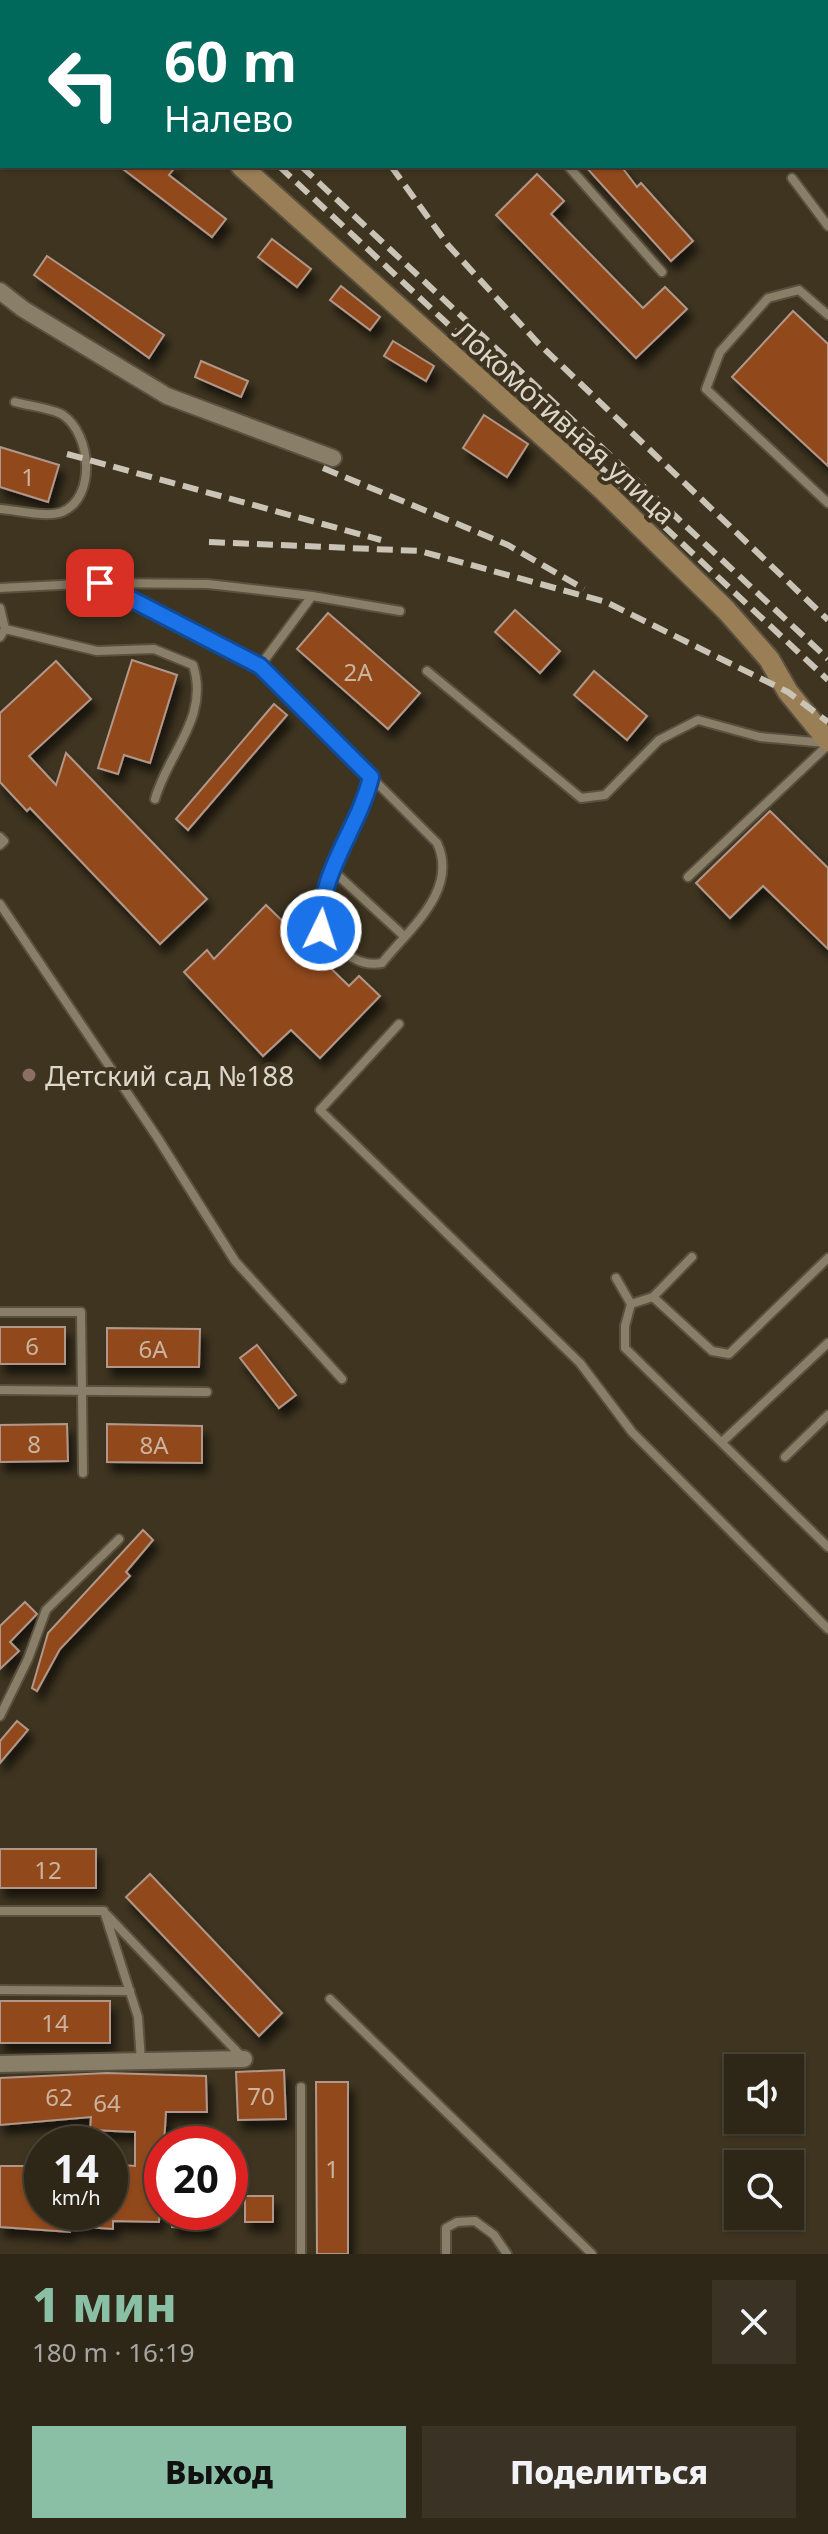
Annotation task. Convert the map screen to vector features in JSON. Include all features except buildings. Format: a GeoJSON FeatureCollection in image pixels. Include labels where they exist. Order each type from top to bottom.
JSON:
{"type":"FeatureCollection","features":[{"type":"Feature","properties":{"kind":"street","name":"Локомотивная улица"},"geometry":{"type":"LineString","coordinates":[[243,168],[601,488],[726,610],[769,659],[788,692],[828,743]]}},
{"type":"Feature","properties":{"kind":"street"},"geometry":{"type":"LineString","coordinates":[[0,291],[23,309],[167,396],[333,458]]}},
{"type":"Feature","properties":{"kind":"street"},"geometry":{"type":"LineString","coordinates":[[0,2064],[244,2059]]}},
{"type":"Feature","properties":{"kind":"lane"},"geometry":{"type":"LineString","coordinates":[[570,168],[662,272]]}},
{"type":"Feature","properties":{"kind":"lane"},"geometry":{"type":"LineString","coordinates":[[792,178],[828,226]]}},
{"type":"Feature","properties":{"kind":"lane"},"geometry":{"type":"LineString","coordinates":[[828,315],[799,290],[768,298],[720,352],[706,389],[828,503]]}},
{"type":"Feature","properties":{"kind":"lane"},"geometry":{"type":"LineString","coordinates":[[0,509],[61,513],[76,502],[86,479],[86,459],[78,433],[63,415],[15,402]]}},
{"type":"Feature","properties":{"kind":"lane"},"geometry":{"type":"LineString","coordinates":[[100,583],[260,666],[371,777],[437,843],[445,859],[445,875],[439,891],[382,963],[370,965],[350,958],[321,930],[320,908],[331,869],[371,777]]}},
{"type":"Feature","properties":{"kind":"lane"},"geometry":{"type":"LineString","coordinates":[[0,588],[100,583],[208,584],[312,596],[400,611]]}},
{"type":"Feature","properties":{"kind":"lane"},"geometry":{"type":"LineString","coordinates":[[260,666],[312,596]]}},
{"type":"Feature","properties":{"kind":"lane"},"geometry":{"type":"LineString","coordinates":[[0,608],[2,633],[97,651],[154,649],[193,665],[199,682],[198,700],[185,737],[155,799]]}},
{"type":"Feature","properties":{"kind":"lane"},"geometry":{"type":"LineString","coordinates":[[427,671],[581,798],[605,795],[659,740],[698,720],[760,737],[828,743]]}},
{"type":"Feature","properties":{"kind":"lane"},"geometry":{"type":"LineString","coordinates":[[688,877],[828,743]]}},
{"type":"Feature","properties":{"kind":"lane"},"geometry":{"type":"LineString","coordinates":[[0,837],[4,841],[0,845]]}},
{"type":"Feature","properties":{"kind":"lane"},"geometry":{"type":"LineString","coordinates":[[331,869],[404,936]]}},
{"type":"Feature","properties":{"kind":"lane"},"geometry":{"type":"LineString","coordinates":[[0,904],[157,1137],[235,1261],[342,1379]]}},
{"type":"Feature","properties":{"kind":"lane"},"geometry":{"type":"LineString","coordinates":[[399,1024],[320,1110],[580,1363],[632,1432],[828,1629]]}},
{"type":"Feature","properties":{"kind":"lane"},"geometry":{"type":"LineString","coordinates":[[631,1304],[653,1297],[692,1257]]}},
{"type":"Feature","properties":{"kind":"lane"},"geometry":{"type":"LineString","coordinates":[[653,1297],[712,1351],[729,1354],[828,1258]]}},
{"type":"Feature","properties":{"kind":"lane"},"geometry":{"type":"LineString","coordinates":[[616,1278],[631,1304],[625,1326],[625,1348],[828,1547]]}},
{"type":"Feature","properties":{"kind":"lane"},"geometry":{"type":"LineString","coordinates":[[0,1312],[81,1312],[83,1473]]}},
{"type":"Feature","properties":{"kind":"lane"},"geometry":{"type":"LineString","coordinates":[[722,1442],[828,1343]]}},
{"type":"Feature","properties":{"kind":"lane"},"geometry":{"type":"LineString","coordinates":[[0,1390],[207,1392]]}},
{"type":"Feature","properties":{"kind":"lane"},"geometry":{"type":"LineString","coordinates":[[785,1457],[828,1415]]}},
{"type":"Feature","properties":{"kind":"lane"},"geometry":{"type":"LineString","coordinates":[[0,1716],[28,1659],[46,1610],[119,1539]]}},
{"type":"Feature","properties":{"kind":"lane"},"geometry":{"type":"LineString","coordinates":[[0,1911],[104,1911],[244,2059]]}},
{"type":"Feature","properties":{"kind":"lane"},"geometry":{"type":"LineString","coordinates":[[104,1911],[138,2017],[141,2063]]}},
{"type":"Feature","properties":{"kind":"lane"},"geometry":{"type":"LineString","coordinates":[[0,1990],[130,1991]]}},
{"type":"Feature","properties":{"kind":"lane"},"geometry":{"type":"LineString","coordinates":[[330,1999],[592,2254]]}},
{"type":"Feature","properties":{"kind":"lane"},"geometry":{"type":"LineString","coordinates":[[301,2087],[301,2254]]}},
{"type":"Feature","properties":{"kind":"lane"},"geometry":{"type":"LineString","coordinates":[[446,2254],[446,2228],[457,2222],[475,2221],[494,2235],[507,2254]]}},
{"type":"Feature","properties":{"kind":"railway"},"geometry":{"type":"LineString","coordinates":[[281,168],[828,680]]}},
{"type":"Feature","properties":{"kind":"railway"},"geometry":{"type":"LineString","coordinates":[[303,168],[828,659]]}},
{"type":"Feature","properties":{"kind":"railway"},"geometry":{"type":"LineString","coordinates":[[392,168],[448,245],[538,343],[828,620]]}},
{"type":"Feature","properties":{"kind":"railway"},"geometry":{"type":"LineString","coordinates":[[67,454],[381,540]]}},
{"type":"Feature","properties":{"kind":"railway"},"geometry":{"type":"LineString","coordinates":[[323,468],[508,545],[584,589]]}},
{"type":"Feature","properties":{"kind":"railway"},"geometry":{"type":"LineString","coordinates":[[209,542],[420,551],[606,602],[788,692],[828,722]]}},
{"type":"Feature","properties":{"kind":"place","name":"Детский сад №188"},"geometry":{"type":"Point","coordinates":[29,1075]}},
{"type":"Feature","properties":{"kind":"route"},"geometry":{"type":"LineString","coordinates":[[100,583],[260,666],[371,777],[329,873],[320,908],[321,930]]}}]}
